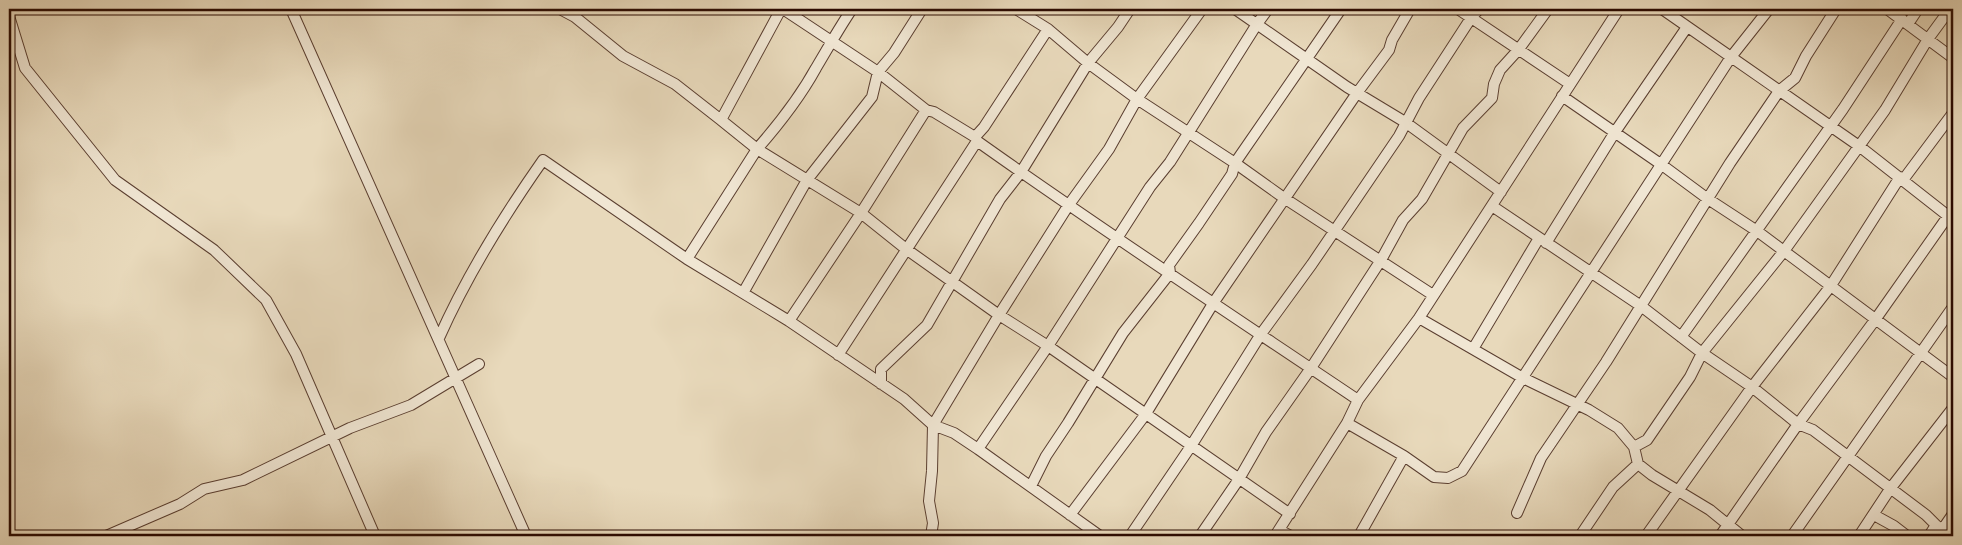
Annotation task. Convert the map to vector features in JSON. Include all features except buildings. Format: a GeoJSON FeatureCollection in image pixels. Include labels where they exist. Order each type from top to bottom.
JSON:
{"type":"FeatureCollection","features":[{"type":"Feature","properties":{"kind":"street"},"geometry":{"type":"LineString","coordinates":[[291,9],[526,536]]}},
{"type":"Feature","properties":{"kind":"street"},"geometry":{"type":"LineString","coordinates":[[560,9],[575,18],[623,56],[675,84],[757,149],[861,213],[906,249],[999,315],[1048,346],[1290,514]]}},
{"type":"Feature","properties":{"kind":"street"},"geometry":{"type":"LineString","coordinates":[[721,120],[782,9],[878,72],[926,110],[934,112],[976,139],[1068,206],[1358,400]]}},
{"type":"Feature","properties":{"kind":"street"},"geometry":{"type":"LineString","coordinates":[[687,259],[757,149],[777,126],[852,9]]}},
{"type":"Feature","properties":{"kind":"street"},"geometry":{"type":"LineString","coordinates":[[743,293],[807,180],[872,97],[878,72],[894,53],[922,9]]}},
{"type":"Feature","properties":{"kind":"street"},"geometry":{"type":"LineString","coordinates":[[1016,9],[1048,29],[1088,63],[1137,98],[1235,162],[1284,198],[1434,295]]}},
{"type":"Feature","properties":{"kind":"street"},"geometry":{"type":"LineString","coordinates":[[881,384],[880,370],[927,325],[1000,199],[1021,172],[1088,63],[1130,9]]}},
{"type":"Feature","properties":{"kind":"street"},"geometry":{"type":"LineString","coordinates":[[931,536],[933,523],[929,501],[934,425],[999,315],[1068,206],[1109,149],[1137,98],[1202,9]]}},
{"type":"Feature","properties":{"kind":"street"},"geometry":{"type":"LineString","coordinates":[[1235,9],[1356,92],[1405,122],[1501,192]]}},
{"type":"Feature","properties":{"kind":"street"},"geometry":{"type":"LineString","coordinates":[[978,449],[1048,346],[1150,186],[1170,162],[1268,9]]}},
{"type":"Feature","properties":{"kind":"street"},"geometry":{"type":"LineString","coordinates":[[1031,486],[1046,456],[1122,333],[1170,273],[1169,264],[1232,174],[1235,162],[1341,9]]}},
{"type":"Feature","properties":{"kind":"street"},"geometry":{"type":"LineString","coordinates":[[1070,515],[1145,415],[1214,302],[1356,92],[1389,50],[1392,40],[1410,9]]}},
{"type":"Feature","properties":{"kind":"street"},"geometry":{"type":"LineString","coordinates":[[1458,9],[1570,84]]}},
{"type":"Feature","properties":{"kind":"street"},"geometry":{"type":"LineString","coordinates":[[1130,536],[1191,446],[1261,334],[1307,272],[1334,229],[1399,136],[1418,98],[1471,18],[1479,9]]}},
{"type":"Feature","properties":{"kind":"street"},"geometry":{"type":"LineString","coordinates":[[1200,536],[1239,479],[1266,432],[1311,368],[1381,260],[1403,220],[1422,199],[1463,128],[1492,98],[1494,84],[1500,70],[1548,9]]}},
{"type":"Feature","properties":{"kind":"street"},"geometry":{"type":"LineString","coordinates":[[1291,536],[1277,533],[1347,423],[1358,400],[1419,318],[1619,9]]}},
{"type":"Feature","properties":{"kind":"street"},"geometry":{"type":"LineString","coordinates":[[1662,9],[1859,146],[1951,215],[1798,424],[1720,536]]}},
{"type":"Feature","properties":{"kind":"street"},"geometry":{"type":"LineString","coordinates":[[1347,423],[1404,456],[1434,477],[1448,478],[1462,471],[1731,58],[1769,9]]}},
{"type":"Feature","properties":{"kind":"street"},"geometry":{"type":"LineString","coordinates":[[1517,512],[1541,458],[1577,405],[1730,164],[1779,92],[1795,78],[1806,56],[1836,9]]}},
{"type":"Feature","properties":{"kind":"street"},"geometry":{"type":"LineString","coordinates":[[1887,9],[1953,58]]}},
{"type":"Feature","properties":{"kind":"street"},"geometry":{"type":"LineString","coordinates":[[1681,337],[1905,22],[1918,9]]}},
{"type":"Feature","properties":{"kind":"street"},"geometry":{"type":"LineString","coordinates":[[1634,447],[1647,440],[1690,377],[1702,353],[1784,250],[1885,110],[1928,39],[1950,9]]}},
{"type":"Feature","properties":{"kind":"street"},"geometry":{"type":"LineString","coordinates":[[9,16],[26,68],[115,180],[214,250],[266,300],[296,354],[375,536]]}},
{"type":"Feature","properties":{"kind":"street"},"geometry":{"type":"LineString","coordinates":[[1473,349],[1543,240],[1687,26]]}},
{"type":"Feature","properties":{"kind":"street"},"geometry":{"type":"LineString","coordinates":[[838,355],[1048,29]]}},
{"type":"Feature","properties":{"kind":"street"},"geometry":{"type":"LineString","coordinates":[[1562,96],[1784,250],[1830,287],[1953,377]]}},
{"type":"Feature","properties":{"kind":"street"},"geometry":{"type":"LineString","coordinates":[[789,321],[861,213],[926,110]]}},
{"type":"Feature","properties":{"kind":"street"},"geometry":{"type":"LineString","coordinates":[[1646,536],[1752,387],[1830,287],[1902,179],[1953,113]]}},
{"type":"Feature","properties":{"kind":"street"},"geometry":{"type":"LineString","coordinates":[[439,338],[457,298],[511,206],[543,160],[687,259],[789,321],[914,406],[934,425],[954,434],[978,449],[1098,536]]}},
{"type":"Feature","properties":{"kind":"street"},"geometry":{"type":"LineString","coordinates":[[1492,206],[1640,306],[1702,353],[1752,387],[1798,424],[1813,430],[1951,536]]}},
{"type":"Feature","properties":{"kind":"street"},"geometry":{"type":"LineString","coordinates":[[1792,536],[1922,354],[1953,307]]}},
{"type":"Feature","properties":{"kind":"street"},"geometry":{"type":"LineString","coordinates":[[1419,318],[1523,378],[1618,428],[1634,447],[1638,464],[1652,475],[1710,510],[1742,536]]}},
{"type":"Feature","properties":{"kind":"street"},"geometry":{"type":"LineString","coordinates":[[106,536],[180,504],[204,489],[243,480],[331,437],[411,405],[479,364]]}},
{"type":"Feature","properties":{"kind":"street"},"geometry":{"type":"LineString","coordinates":[[1859,536],[1890,489],[1953,408]]}},
{"type":"Feature","properties":{"kind":"street"},"geometry":{"type":"LineString","coordinates":[[1359,536],[1404,456]]}},
{"type":"Feature","properties":{"kind":"street"},"geometry":{"type":"LineString","coordinates":[[1580,536],[1613,487],[1638,464]]}},
{"type":"Feature","properties":{"kind":"street"},"geometry":{"type":"LineString","coordinates":[[1929,536],[1953,514]]}},
{"type":"Feature","properties":{"kind":"street"},"geometry":{"type":"LineString","coordinates":[[1874,515],[1907,536]]}}]}
